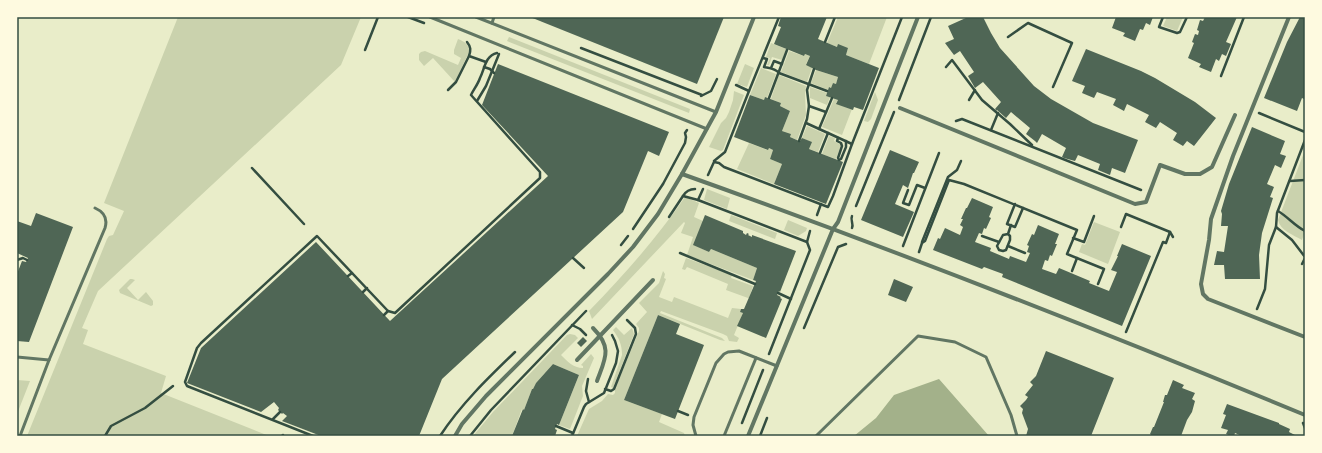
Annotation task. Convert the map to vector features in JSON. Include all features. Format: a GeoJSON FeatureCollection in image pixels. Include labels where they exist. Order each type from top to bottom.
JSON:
{"type":"FeatureCollection","features":[{"type":"Feature","properties":{"kind":"street"},"geometry":{"type":"LineString","coordinates":[[455,436],[462,424],[486,396],[608,274],[658,214],[716,112],[754,17]]}},
{"type":"Feature","properties":{"kind":"street"},"geometry":{"type":"LineString","coordinates":[[748,436],[833,229],[838,222],[918,17]]}},
{"type":"Feature","properties":{"kind":"street"},"geometry":{"type":"LineString","coordinates":[[1289,17],[1232,156],[1213,213],[1201,284],[1203,294],[1208,299],[1305,337]]}},
{"type":"Feature","properties":{"kind":"street"},"geometry":{"type":"LineString","coordinates":[[898,107],[1135,204],[1146,202],[1160,165],[1185,174],[1200,174],[1212,167],[1234,115]]}},
{"type":"Feature","properties":{"kind":"street"},"geometry":{"type":"LineString","coordinates":[[682,174],[833,229],[1163,356],[1305,415]]}},
{"type":"Feature","properties":{"kind":"street"},"geometry":{"type":"LineString","coordinates":[[577,360],[653,280]]}},
{"type":"Feature","properties":{"kind":"street"},"geometry":{"type":"LineString","coordinates":[[593,328],[600,336],[606,354],[597,381]]}},
{"type":"Feature","properties":{"kind":"lane"},"geometry":{"type":"LineString","coordinates":[[430,17],[707,129]]}},
{"type":"Feature","properties":{"kind":"lane"},"geometry":{"type":"LineString","coordinates":[[476,17],[716,112]]}},
{"type":"Feature","properties":{"kind":"lane"},"geometry":{"type":"LineString","coordinates":[[492,23],[494,17]]}},
{"type":"Feature","properties":{"kind":"lane"},"geometry":{"type":"LineString","coordinates":[[20,436],[49,360],[106,228],[104,214],[101,210],[95,208]]}},
{"type":"Feature","properties":{"kind":"lane"},"geometry":{"type":"LineString","coordinates":[[816,436],[918,336],[955,342],[986,357],[1011,414],[1017,436]]}},
{"type":"Feature","properties":{"kind":"lane"},"geometry":{"type":"LineString","coordinates":[[696,436],[693,425],[694,417],[716,363],[724,354],[739,351],[777,366]]}},
{"type":"Feature","properties":{"kind":"lane"},"geometry":{"type":"LineString","coordinates":[[17,357],[49,360]]}},
{"type":"Feature","properties":{"kind":"lane"},"geometry":{"type":"LineString","coordinates":[[724,436],[756,358]]}},
{"type":"Feature","properties":{"kind":"path"},"geometry":{"type":"LineString","coordinates":[[365,50],[378,17]]}},
{"type":"Feature","properties":{"kind":"path"},"geometry":{"type":"LineString","coordinates":[[408,17],[429,26]]}},
{"type":"Feature","properties":{"kind":"path"},"geometry":{"type":"LineString","coordinates":[[708,175],[714,162],[725,152],[779,17]]}},
{"type":"Feature","properties":{"kind":"path"},"geometry":{"type":"LineString","coordinates":[[825,42],[835,17]]}},
{"type":"Feature","properties":{"kind":"path"},"geometry":{"type":"LineString","coordinates":[[714,162],[828,207],[902,17]]}},
{"type":"Feature","properties":{"kind":"path"},"geometry":{"type":"LineString","coordinates":[[898,103],[932,17]]}},
{"type":"Feature","properties":{"kind":"path"},"geometry":{"type":"LineString","coordinates":[[1164,17],[1159,27],[1176,34],[1180,32],[1187,17]]}},
{"type":"Feature","properties":{"kind":"path"},"geometry":{"type":"LineString","coordinates":[[1221,76],[1244,17]]}},
{"type":"Feature","properties":{"kind":"path"},"geometry":{"type":"LineString","coordinates":[[1008,37],[1028,23],[1072,43],[1053,87]]}},
{"type":"Feature","properties":{"kind":"path"},"geometry":{"type":"LineString","coordinates":[[448,90],[456,82],[469,56],[471,50],[470,46],[465,40]]}},
{"type":"Feature","properties":{"kind":"path"},"geometry":{"type":"LineString","coordinates":[[577,46],[702,95]]}},
{"type":"Feature","properties":{"kind":"path"},"geometry":{"type":"LineString","coordinates":[[769,98],[787,50]]}},
{"type":"Feature","properties":{"kind":"path"},"geometry":{"type":"LineString","coordinates":[[313,436],[290,425],[185,384],[197,348],[287,267],[317,236],[388,311],[395,313],[413,298],[521,199],[540,178],[541,171],[471,95],[480,79],[489,57],[498,54],[487,87],[477,101]]}},
{"type":"Feature","properties":{"kind":"path"},"geometry":{"type":"LineString","coordinates":[[469,56],[486,62]]}},
{"type":"Feature","properties":{"kind":"path"},"geometry":{"type":"LineString","coordinates":[[763,58],[767,59],[764,67],[771,68],[779,73],[828,92]]}},
{"type":"Feature","properties":{"kind":"path"},"geometry":{"type":"LineString","coordinates":[[946,67],[952,60],[982,100],[1034,146]]}},
{"type":"Feature","properties":{"kind":"path"},"geometry":{"type":"LineString","coordinates":[[771,68],[774,61],[782,64]]}},
{"type":"Feature","properties":{"kind":"path"},"geometry":{"type":"LineString","coordinates":[[484,67],[493,72]]}},
{"type":"Feature","properties":{"kind":"path"},"geometry":{"type":"LineString","coordinates":[[799,141],[806,123],[809,106],[807,90],[814,69]]}},
{"type":"Feature","properties":{"kind":"path"},"geometry":{"type":"LineString","coordinates":[[728,82],[750,91]]}},
{"type":"Feature","properties":{"kind":"path"},"geometry":{"type":"LineString","coordinates":[[969,100],[975,90]]}},
{"type":"Feature","properties":{"kind":"path"},"geometry":{"type":"LineString","coordinates":[[819,129],[832,98]]}},
{"type":"Feature","properties":{"kind":"path"},"geometry":{"type":"LineString","coordinates":[[899,99],[906,102]]}},
{"type":"Feature","properties":{"kind":"path"},"geometry":{"type":"LineString","coordinates":[[809,106],[826,112]]}},
{"type":"Feature","properties":{"kind":"path"},"geometry":{"type":"LineString","coordinates":[[852,229],[853,226],[851,218],[898,107]]}},
{"type":"Feature","properties":{"kind":"path"},"geometry":{"type":"LineString","coordinates":[[991,130],[998,113]]}},
{"type":"Feature","properties":{"kind":"path"},"geometry":{"type":"LineString","coordinates":[[1264,115],[1305,132]]}},
{"type":"Feature","properties":{"kind":"path"},"geometry":{"type":"LineString","coordinates":[[954,122],[962,119],[1034,146],[1149,193]]}},
{"type":"Feature","properties":{"kind":"path"},"geometry":{"type":"LineString","coordinates":[[806,123],[852,144]]}},
{"type":"Feature","properties":{"kind":"path"},"geometry":{"type":"LineString","coordinates":[[820,153],[828,132]]}},
{"type":"Feature","properties":{"kind":"path"},"geometry":{"type":"LineString","coordinates":[[838,138],[837,141],[841,143],[842,146],[838,158],[839,160],[841,159],[846,148],[846,141]]}},
{"type":"Feature","properties":{"kind":"path"},"geometry":{"type":"LineString","coordinates":[[1256,311],[1265,288],[1269,246],[1276,227],[1278,211],[1305,140]]}},
{"type":"Feature","properties":{"kind":"path"},"geometry":{"type":"LineString","coordinates":[[903,246],[939,153]]}},
{"type":"Feature","properties":{"kind":"path"},"geometry":{"type":"LineString","coordinates":[[919,252],[948,177],[957,170],[961,162]]}},
{"type":"Feature","properties":{"kind":"path"},"geometry":{"type":"LineString","coordinates":[[252,168],[304,224]]}},
{"type":"Feature","properties":{"kind":"path"},"geometry":{"type":"LineString","coordinates":[[540,178],[545,179]]}},
{"type":"Feature","properties":{"kind":"path"},"geometry":{"type":"LineString","coordinates":[[922,243],[925,241],[949,180],[964,184],[1015,204],[1076,230],[1067,254],[1104,269],[1098,284]]}},
{"type":"Feature","properties":{"kind":"path"},"geometry":{"type":"LineString","coordinates":[[1289,181],[1305,180]]}},
{"type":"Feature","properties":{"kind":"path"},"geometry":{"type":"LineString","coordinates":[[618,248],[644,215],[663,184]]}},
{"type":"Feature","properties":{"kind":"path"},"geometry":{"type":"LineString","coordinates":[[908,190],[903,203],[909,205],[917,185],[925,188]]}},
{"type":"Feature","properties":{"kind":"path"},"geometry":{"type":"LineString","coordinates":[[698,200],[702,190],[690,189],[683,196],[698,200],[807,242]]}},
{"type":"Feature","properties":{"kind":"path"},"geometry":{"type":"LineString","coordinates":[[816,217],[821,204]]}},
{"type":"Feature","properties":{"kind":"path"},"geometry":{"type":"LineString","coordinates":[[1015,204],[1007,224],[1015,227],[1023,208]]}},
{"type":"Feature","properties":{"kind":"path"},"geometry":{"type":"LineString","coordinates":[[1278,211],[1305,231]]}},
{"type":"Feature","properties":{"kind":"path"},"geometry":{"type":"LineString","coordinates":[[1121,227],[1126,214],[1170,232],[1173,237]]}},
{"type":"Feature","properties":{"kind":"path"},"geometry":{"type":"LineString","coordinates":[[1073,238],[1084,242],[1094,216]]}},
{"type":"Feature","properties":{"kind":"path"},"geometry":{"type":"LineString","coordinates":[[1008,234],[1003,235],[999,242],[997,246],[999,250],[1006,250],[1008,246],[1010,236],[1008,234],[1011,225]]}},
{"type":"Feature","properties":{"kind":"path"},"geometry":{"type":"LineString","coordinates":[[1276,227],[1292,240],[1305,258],[1302,264]]}},
{"type":"Feature","properties":{"kind":"path"},"geometry":{"type":"LineString","coordinates":[[740,429],[810,250],[807,242],[810,231]]}},
{"type":"Feature","properties":{"kind":"path"},"geometry":{"type":"LineString","coordinates":[[1126,332],[1163,242],[1166,243],[1170,232]]}},
{"type":"Feature","properties":{"kind":"path"},"geometry":{"type":"LineString","coordinates":[[982,236],[999,242]]}},
{"type":"Feature","properties":{"kind":"path"},"geometry":{"type":"LineString","coordinates":[[802,333],[838,247],[846,244],[847,242]]}},
{"type":"Feature","properties":{"kind":"path"},"geometry":{"type":"LineString","coordinates":[[321,246],[324,243]]}},
{"type":"Feature","properties":{"kind":"path"},"geometry":{"type":"LineString","coordinates":[[1008,246],[1024,253]]}},
{"type":"Feature","properties":{"kind":"path"},"geometry":{"type":"LineString","coordinates":[[680,253],[755,284]]}},
{"type":"Feature","properties":{"kind":"path"},"geometry":{"type":"LineString","coordinates":[[17,260],[23,258],[27,260]]}},
{"type":"Feature","properties":{"kind":"path"},"geometry":{"type":"LineString","coordinates":[[573,258],[584,268]]}},
{"type":"Feature","properties":{"kind":"path"},"geometry":{"type":"LineString","coordinates":[[1072,271],[1077,258]]}},
{"type":"Feature","properties":{"kind":"path"},"geometry":{"type":"LineString","coordinates":[[335,262],[338,259]]}},
{"type":"Feature","properties":{"kind":"path"},"geometry":{"type":"LineString","coordinates":[[348,276],[352,273]]}},
{"type":"Feature","properties":{"kind":"path"},"geometry":{"type":"LineString","coordinates":[[363,292],[367,288]]}},
{"type":"Feature","properties":{"kind":"path"},"geometry":{"type":"LineString","coordinates":[[778,293],[791,298]]}},
{"type":"Feature","properties":{"kind":"path"},"geometry":{"type":"LineString","coordinates":[[1251,308],[1262,313]]}},
{"type":"Feature","properties":{"kind":"path"},"geometry":{"type":"LineString","coordinates":[[384,315],[388,311]]}},
{"type":"Feature","properties":{"kind":"path"},"geometry":{"type":"LineString","coordinates":[[605,389],[612,391],[614,389],[636,334],[635,328],[627,319]]}},
{"type":"Feature","properties":{"kind":"path"},"geometry":{"type":"LineString","coordinates":[[572,325],[580,329],[589,340],[589,348]]}},
{"type":"Feature","properties":{"kind":"path"},"geometry":{"type":"LineString","coordinates":[[440,436],[474,393],[520,348]]}},
{"type":"Feature","properties":{"kind":"path"},"geometry":{"type":"LineString","coordinates":[[588,378],[586,391],[589,402]]}},
{"type":"Feature","properties":{"kind":"path"},"geometry":{"type":"LineString","coordinates":[[105,436],[111,426],[145,408],[173,386]]}},
{"type":"Feature","properties":{"kind":"path"},"geometry":{"type":"LineString","coordinates":[[273,419],[280,412]]}},
{"type":"Feature","properties":{"kind":"path"},"geometry":{"type":"LineString","coordinates":[[760,436],[769,412]]}},
{"type":"Feature","properties":{"kind":"path"},"geometry":{"type":"LineString","coordinates":[[556,426],[573,433]]}},
{"type":"Feature","properties":{"kind":"shaded area"},"geometry":{"type":"Polygon","coordinates":[[[178,17],[361,17],[341,65],[98,291],[82,328],[88,330],[83,344],[166,376],[161,393],[269,436],[27,436],[107,239],[109,236],[113,235],[124,211],[104,203],[178,17]]]}},
{"type":"Feature","properties":{"kind":"shaded area"},"geometry":{"type":"Polygon","coordinates":[[[838,17],[887,17],[869,64],[846,55],[848,48],[837,47],[827,43],[838,17]]]}},
{"type":"Feature","properties":{"kind":"shaded area"},"geometry":{"type":"Polygon","coordinates":[[[1167,17],[1183,17],[1177,31],[1163,26],[1167,17]]]}},
{"type":"Feature","properties":{"kind":"shaded area"},"geometry":{"type":"Polygon","coordinates":[[[509,37],[690,109],[689,113],[507,41],[509,37]]]}},
{"type":"Feature","properties":{"kind":"shaded area"},"geometry":{"type":"Polygon","coordinates":[[[458,39],[466,44],[469,52],[455,82],[433,58],[424,66],[419,60],[419,54],[425,51],[458,65],[461,58],[454,54],[454,50],[458,39]]]}},
{"type":"Feature","properties":{"kind":"shaded area"},"geometry":{"type":"Polygon","coordinates":[[[771,43],[786,49],[782,60],[772,57],[769,65],[767,65],[770,58],[766,57],[771,43]]]}},
{"type":"Feature","properties":{"kind":"shaded area"},"geometry":{"type":"Polygon","coordinates":[[[789,51],[804,56],[805,54],[810,56],[806,64],[812,68],[807,82],[781,72],[789,51]]]}},
{"type":"Feature","properties":{"kind":"shaded area"},"geometry":{"type":"Polygon","coordinates":[[[745,64],[754,68],[747,87],[737,84],[745,64]]]}},
{"type":"Feature","properties":{"kind":"shaded area"},"geometry":{"type":"Polygon","coordinates":[[[761,68],[776,74],[767,98],[765,97],[764,100],[750,95],[761,68]]]}},
{"type":"Feature","properties":{"kind":"shaded area"},"geometry":{"type":"Polygon","coordinates":[[[816,70],[838,77],[836,84],[833,83],[831,88],[829,87],[828,90],[811,83],[816,70]]]}},
{"type":"Feature","properties":{"kind":"shaded area"},"geometry":{"type":"Polygon","coordinates":[[[779,75],[806,86],[806,115],[797,140],[790,137],[791,134],[782,131],[790,111],[780,106],[781,103],[771,99],[779,75]]]}},
{"type":"Feature","properties":{"kind":"shaded area"},"geometry":{"type":"Polygon","coordinates":[[[810,87],[827,93],[826,96],[830,97],[827,105],[810,98],[810,87]]]}},
{"type":"Feature","properties":{"kind":"shaded area"},"geometry":{"type":"Polygon","coordinates":[[[734,91],[744,95],[723,150],[721,151],[709,147],[721,123],[729,112],[734,91]]]}},
{"type":"Feature","properties":{"kind":"shaded area"},"geometry":{"type":"Polygon","coordinates":[[[875,92],[878,100],[871,119],[868,122],[864,121],[875,92]]]}},
{"type":"Feature","properties":{"kind":"shaded area"},"geometry":{"type":"Polygon","coordinates":[[[834,99],[838,100],[836,103],[852,109],[842,135],[822,127],[834,99]]]}},
{"type":"Feature","properties":{"kind":"shaded area"},"geometry":{"type":"Polygon","coordinates":[[[807,126],[825,134],[818,152],[809,149],[811,142],[802,138],[807,126]]]}},
{"type":"Feature","properties":{"kind":"shaded area"},"geometry":{"type":"Polygon","coordinates":[[[829,136],[835,138],[834,141],[841,145],[836,159],[822,154],[829,136]]]}},
{"type":"Feature","properties":{"kind":"shaded area"},"geometry":{"type":"Polygon","coordinates":[[[749,143],[767,150],[769,148],[773,150],[770,159],[782,164],[774,184],[737,169],[749,143]]]}},
{"type":"Feature","properties":{"kind":"shaded area"},"geometry":{"type":"Polygon","coordinates":[[[1305,150],[1305,231],[1302,240],[1281,227],[1278,220],[1305,150]]]}},
{"type":"Feature","properties":{"kind":"shaded area"},"geometry":{"type":"Polygon","coordinates":[[[707,189],[730,198],[727,209],[704,200],[707,189]]]}},
{"type":"Feature","properties":{"kind":"shaded area"},"geometry":{"type":"Polygon","coordinates":[[[685,197],[699,203],[694,217],[703,221],[694,245],[709,252],[711,249],[757,268],[753,280],[687,255],[693,237],[681,233],[685,223],[684,222],[592,319],[589,311],[639,256],[685,197]]]}},
{"type":"Feature","properties":{"kind":"shaded area"},"geometry":{"type":"Polygon","coordinates":[[[731,215],[777,233],[775,239],[729,221],[731,215]]]}},
{"type":"Feature","properties":{"kind":"shaded area"},"geometry":{"type":"Polygon","coordinates":[[[788,220],[807,228],[806,231],[798,236],[784,230],[788,220]]]}},
{"type":"Feature","properties":{"kind":"shaded area"},"geometry":{"type":"Polygon","coordinates":[[[1094,222],[1120,232],[1108,264],[1079,252],[1082,244],[1085,245],[1094,222]]]}},
{"type":"Feature","properties":{"kind":"shaded area"},"geometry":{"type":"Polygon","coordinates":[[[686,258],[732,275],[731,278],[753,286],[749,298],[726,290],[728,284],[687,267],[685,270],[682,269],[686,258]]]}},
{"type":"Feature","properties":{"kind":"shaded area"},"geometry":{"type":"Polygon","coordinates":[[[663,271],[665,274],[664,278],[666,279],[659,297],[672,302],[674,297],[728,318],[732,308],[741,309],[740,312],[743,313],[734,335],[739,338],[737,342],[729,341],[727,336],[723,334],[661,311],[660,313],[722,338],[725,341],[658,315],[624,400],[662,414],[659,422],[684,433],[685,436],[577,436],[589,409],[602,401],[608,394],[613,395],[615,393],[615,389],[639,331],[636,324],[647,312],[639,303],[659,283],[663,271]]]}},
{"type":"Feature","properties":{"kind":"shaded area"},"geometry":{"type":"Polygon","coordinates":[[[130,279],[135,280],[127,288],[138,300],[146,292],[153,301],[153,305],[151,306],[120,293],[119,290],[130,279]]]}},
{"type":"Feature","properties":{"kind":"shaded area"},"geometry":{"type":"Polygon","coordinates":[[[616,327],[624,335],[632,328],[634,334],[613,388],[611,387],[622,355],[620,342],[613,330],[616,327]]]}},
{"type":"Feature","properties":{"kind":"shaded area"},"geometry":{"type":"Polygon","coordinates":[[[567,335],[575,335],[578,338],[561,355],[568,362],[579,368],[583,368],[581,365],[591,354],[594,358],[582,386],[583,396],[570,429],[559,425],[579,375],[553,364],[532,389],[524,410],[522,409],[512,436],[473,436],[493,412],[567,335]]]}},
{"type":"Feature","properties":{"kind":"shaded area"},"geometry":{"type":"Polygon","coordinates":[[[939,379],[989,436],[854,436],[876,418],[894,395],[939,379]]]}},
{"type":"Feature","properties":{"kind":"shaded area"},"geometry":{"type":"Polygon","coordinates":[[[17,380],[30,381],[17,414],[17,380]]]}},
{"type":"Feature","properties":{"kind":"building"},"geometry":{"type":"Polygon","coordinates":[[[530,17],[724,17],[697,84],[530,17]]]}},
{"type":"Feature","properties":{"kind":"building"},"geometry":{"type":"Polygon","coordinates":[[[781,17],[827,17],[818,39],[837,47],[838,44],[848,48],[846,55],[879,68],[863,110],[854,107],[853,110],[836,104],[838,100],[826,96],[829,87],[831,88],[833,83],[836,84],[838,77],[806,65],[810,56],[805,54],[804,56],[774,44],[781,27],[778,26],[781,17]]]}},
{"type":"Feature","properties":{"kind":"building"},"geometry":{"type":"Polygon","coordinates":[[[968,17],[983,17],[1000,48],[1034,86],[1051,99],[1093,123],[1138,140],[1125,173],[1112,168],[1110,175],[1098,170],[1100,164],[1078,155],[1075,161],[1064,158],[1062,157],[1066,148],[1042,134],[1037,143],[1026,134],[1030,128],[1011,112],[1006,118],[997,111],[995,109],[1001,102],[983,82],[975,88],[968,76],[974,72],[960,51],[954,55],[945,43],[954,39],[948,26],[968,17]]]}},
{"type":"Feature","properties":{"kind":"building"},"geometry":{"type":"Polygon","coordinates":[[[1116,17],[1153,17],[1150,25],[1146,23],[1143,30],[1140,29],[1135,41],[1123,36],[1125,33],[1112,28],[1116,17]]]}},
{"type":"Feature","properties":{"kind":"building"},"geometry":{"type":"Polygon","coordinates":[[[1205,17],[1237,17],[1226,42],[1231,44],[1226,56],[1222,54],[1219,61],[1216,59],[1211,72],[1199,67],[1201,64],[1188,58],[1194,43],[1192,42],[1195,34],[1198,35],[1199,31],[1197,30],[1200,20],[1203,21],[1205,17]]]}},
{"type":"Feature","properties":{"kind":"building"},"geometry":{"type":"Polygon","coordinates":[[[1300,17],[1305,17],[1305,97],[1304,99],[1302,98],[1297,111],[1264,98],[1287,42],[1300,17]]]}},
{"type":"Feature","properties":{"kind":"building"},"geometry":{"type":"Polygon","coordinates":[[[1086,49],[1155,78],[1195,102],[1216,118],[1194,146],[1187,141],[1183,146],[1173,140],[1177,133],[1160,122],[1156,128],[1145,122],[1149,115],[1127,104],[1124,111],[1113,105],[1116,99],[1097,92],[1094,98],[1082,93],[1085,86],[1072,81],[1086,49]]]}},
{"type":"Feature","properties":{"kind":"building"},"geometry":{"type":"Polygon","coordinates":[[[498,64],[669,132],[659,156],[648,151],[623,212],[442,379],[419,436],[321,436],[282,421],[287,416],[278,410],[279,408],[274,402],[261,412],[187,383],[201,348],[316,242],[390,321],[548,176],[482,105],[498,64]]]}},
{"type":"Feature","properties":{"kind":"building"},"geometry":{"type":"Polygon","coordinates":[[[750,95],[764,100],[765,97],[781,103],[780,106],[790,111],[782,131],[791,134],[790,137],[799,141],[802,138],[812,142],[809,149],[843,162],[826,204],[774,184],[782,164],[770,159],[773,150],[769,148],[768,150],[734,137],[750,95]]]}},
{"type":"Feature","properties":{"kind":"building"},"geometry":{"type":"Polygon","coordinates":[[[1252,127],[1285,141],[1280,154],[1286,156],[1281,168],[1275,165],[1267,184],[1274,187],[1270,197],[1273,198],[1262,233],[1259,255],[1260,279],[1225,279],[1224,265],[1214,265],[1217,251],[1224,252],[1228,226],[1221,226],[1221,211],[1229,184],[1252,127]]]}},
{"type":"Feature","properties":{"kind":"building"},"geometry":{"type":"Polygon","coordinates":[[[890,150],[919,162],[913,173],[908,188],[903,185],[895,204],[914,212],[903,237],[861,220],[890,150]]]}},
{"type":"Feature","properties":{"kind":"building"},"geometry":{"type":"Polygon","coordinates":[[[972,198],[993,207],[989,217],[991,218],[986,229],[984,228],[982,234],[979,233],[975,242],[991,248],[990,251],[1009,259],[1010,256],[1026,262],[1030,253],[1027,252],[1029,246],[1027,245],[1032,234],[1034,235],[1038,225],[1059,234],[1052,256],[1050,255],[1048,261],[1045,260],[1042,269],[1056,274],[1059,268],[1109,291],[1117,272],[1111,270],[1122,244],[1151,256],[1122,326],[1002,277],[1003,274],[984,267],[982,269],[933,250],[938,238],[940,239],[945,228],[960,235],[963,227],[960,225],[963,219],[961,219],[972,198]]]}},
{"type":"Feature","properties":{"kind":"building"},"geometry":{"type":"Polygon","coordinates":[[[36,213],[73,227],[29,342],[17,341],[17,274],[22,261],[26,262],[28,258],[17,253],[17,221],[31,226],[36,213]]]}},
{"type":"Feature","properties":{"kind":"building"},"geometry":{"type":"Polygon","coordinates":[[[705,215],[743,231],[746,235],[747,233],[752,237],[752,235],[796,251],[780,292],[779,291],[777,295],[782,299],[766,338],[737,326],[743,313],[740,312],[741,309],[744,309],[756,281],[753,280],[757,268],[711,249],[709,252],[693,245],[705,215]]]}},
{"type":"Feature","properties":{"kind":"building"},"geometry":{"type":"Polygon","coordinates":[[[894,279],[913,287],[906,302],[888,295],[894,279]]]}},
{"type":"Feature","properties":{"kind":"building"},"geometry":{"type":"Polygon","coordinates":[[[658,315],[680,324],[676,334],[704,345],[675,419],[624,400],[658,315]]]}},
{"type":"Feature","properties":{"kind":"building"},"geometry":{"type":"Polygon","coordinates":[[[583,337],[587,341],[581,347],[577,343],[583,337]]]}},
{"type":"Feature","properties":{"kind":"building"},"geometry":{"type":"Polygon","coordinates":[[[1046,351],[1114,378],[1091,436],[1026,436],[1028,429],[1022,413],[1023,409],[1020,406],[1028,397],[1025,395],[1033,385],[1030,382],[1036,376],[1046,351]]]}},
{"type":"Feature","properties":{"kind":"building"},"geometry":{"type":"Polygon","coordinates":[[[553,364],[579,375],[559,425],[557,424],[555,429],[557,430],[555,436],[512,436],[532,389],[553,364]]]}},
{"type":"Feature","properties":{"kind":"building"},"geometry":{"type":"Polygon","coordinates":[[[1173,380],[1184,385],[1182,388],[1195,393],[1192,399],[1195,401],[1192,412],[1187,420],[1181,436],[1151,436],[1150,434],[1164,402],[1165,395],[1167,395],[1173,380]]]}},
{"type":"Feature","properties":{"kind":"building"},"geometry":{"type":"Polygon","coordinates":[[[1227,404],[1279,423],[1290,429],[1289,432],[1295,436],[1242,436],[1235,433],[1234,436],[1231,436],[1226,434],[1228,430],[1221,428],[1226,415],[1223,414],[1227,404]]]}}]}
